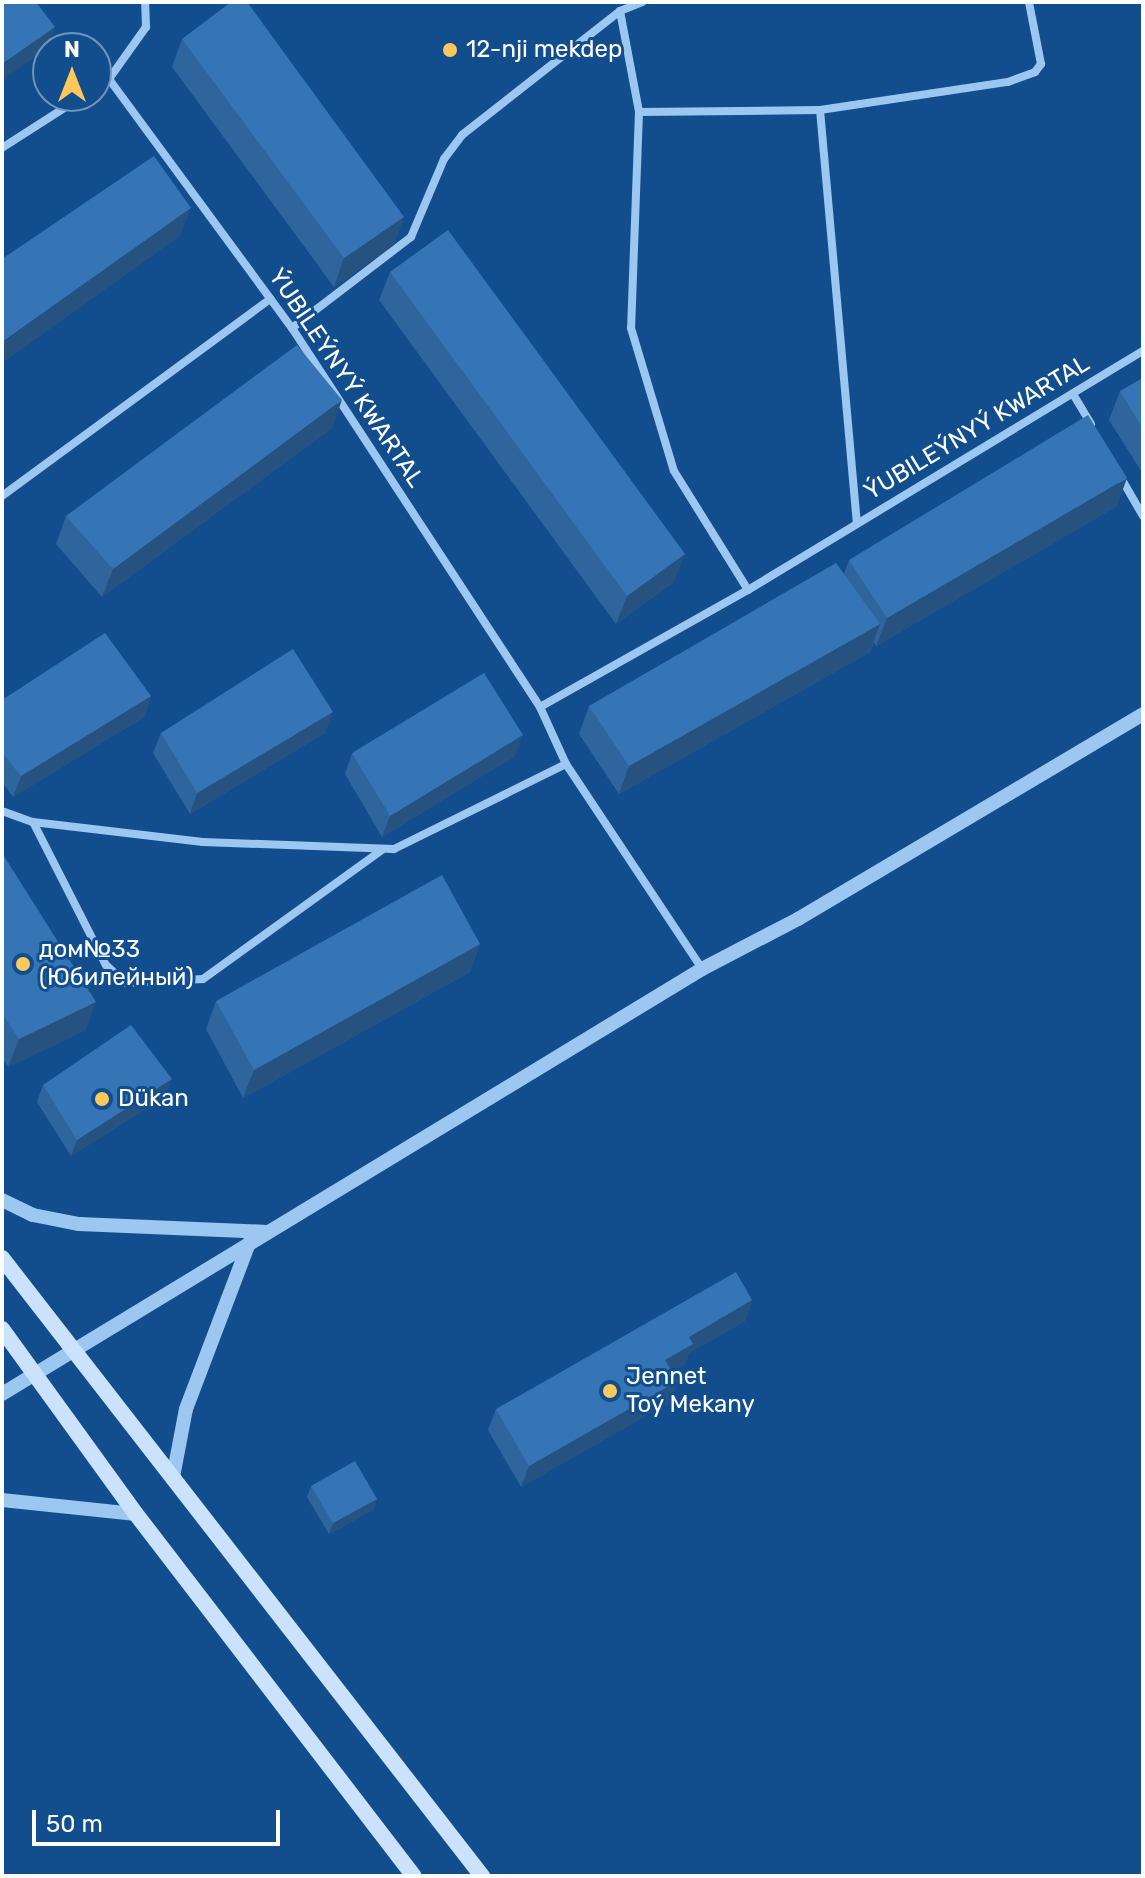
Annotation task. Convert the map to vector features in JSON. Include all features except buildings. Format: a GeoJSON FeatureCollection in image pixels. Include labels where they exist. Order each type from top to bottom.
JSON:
{"type":"FeatureCollection","features":[{"type":"Feature","properties":{"kind":"main road"},"geometry":{"type":"LineString","coordinates":[[2,1258],[72,1349],[98,1376],[137,1435],[173,1477],[482,1876]]}},
{"type":"Feature","properties":{"kind":"main road"},"geometry":{"type":"LineString","coordinates":[[2,1329],[136,1514],[414,1876]]}},
{"type":"Feature","properties":{"kind":"street"},"geometry":{"type":"LineString","coordinates":[[112,75],[146,27],[145,2]]}},
{"type":"Feature","properties":{"kind":"street"},"geometry":{"type":"LineString","coordinates":[[292,328],[411,237],[444,159],[462,135],[620,11],[642,2]]}},
{"type":"Feature","properties":{"kind":"street"},"geometry":{"type":"LineString","coordinates":[[639,112],[820,110],[1008,82],[1035,72],[1041,64],[1029,2]]}},
{"type":"Feature","properties":{"kind":"street"},"geometry":{"type":"LineString","coordinates":[[620,11],[639,112],[631,328],[674,471],[748,590]]}},
{"type":"Feature","properties":{"kind":"street","name":"ÝUBILEÝNYÝ KWARTAL"},"geometry":{"type":"LineString","coordinates":[[112,83],[292,328],[540,707],[566,764],[702,969]]}},
{"type":"Feature","properties":{"kind":"street"},"geometry":{"type":"LineString","coordinates":[[820,110],[857,523]]}},
{"type":"Feature","properties":{"kind":"street"},"geometry":{"type":"LineString","coordinates":[[2,148],[58,112]]}},
{"type":"Feature","properties":{"kind":"street"},"geometry":{"type":"LineString","coordinates":[[2,496],[270,299]]}},
{"type":"Feature","properties":{"kind":"street","name":"ÝUBILEÝNYÝ KWARTAL"},"geometry":{"type":"LineString","coordinates":[[540,707],[748,590],[1143,351]]}},
{"type":"Feature","properties":{"kind":"street"},"geometry":{"type":"LineString","coordinates":[[1073,394],[1096,434]]}},
{"type":"Feature","properties":{"kind":"street"},"geometry":{"type":"LineString","coordinates":[[1112,461],[1143,516]]}},
{"type":"Feature","properties":{"kind":"street"},"geometry":{"type":"LineString","coordinates":[[2,1394],[702,969],[798,919],[1143,714]]}},
{"type":"Feature","properties":{"kind":"street"},"geometry":{"type":"LineString","coordinates":[[2,811],[33,822],[203,842],[382,850],[415,843],[566,764]]}},
{"type":"Feature","properties":{"kind":"street"},"geometry":{"type":"LineString","coordinates":[[33,822],[106,965],[125,983],[203,979],[382,850]]}},
{"type":"Feature","properties":{"kind":"street"},"geometry":{"type":"LineString","coordinates":[[2,1200],[33,1215],[79,1224],[268,1232]]}},
{"type":"Feature","properties":{"kind":"street"},"geometry":{"type":"LineString","coordinates":[[173,1477],[186,1409],[249,1243]]}},
{"type":"Feature","properties":{"kind":"street"},"geometry":{"type":"LineString","coordinates":[[2,1500],[136,1514]]}},
{"type":"Feature","properties":{"kind":"place","name":"12-nji mekdep"},"geometry":{"type":"Point","coordinates":[450,50]}},
{"type":"Feature","properties":{"kind":"place","name":"дом№33 (Юбилейный)"},"geometry":{"type":"Point","coordinates":[23,964]}},
{"type":"Feature","properties":{"kind":"place","name":"Dükan"},"geometry":{"type":"Point","coordinates":[102,1099]}},
{"type":"Feature","properties":{"kind":"place","name":"Jennet Toý Mekany"},"geometry":{"type":"Point","coordinates":[610,1391]}}]}
